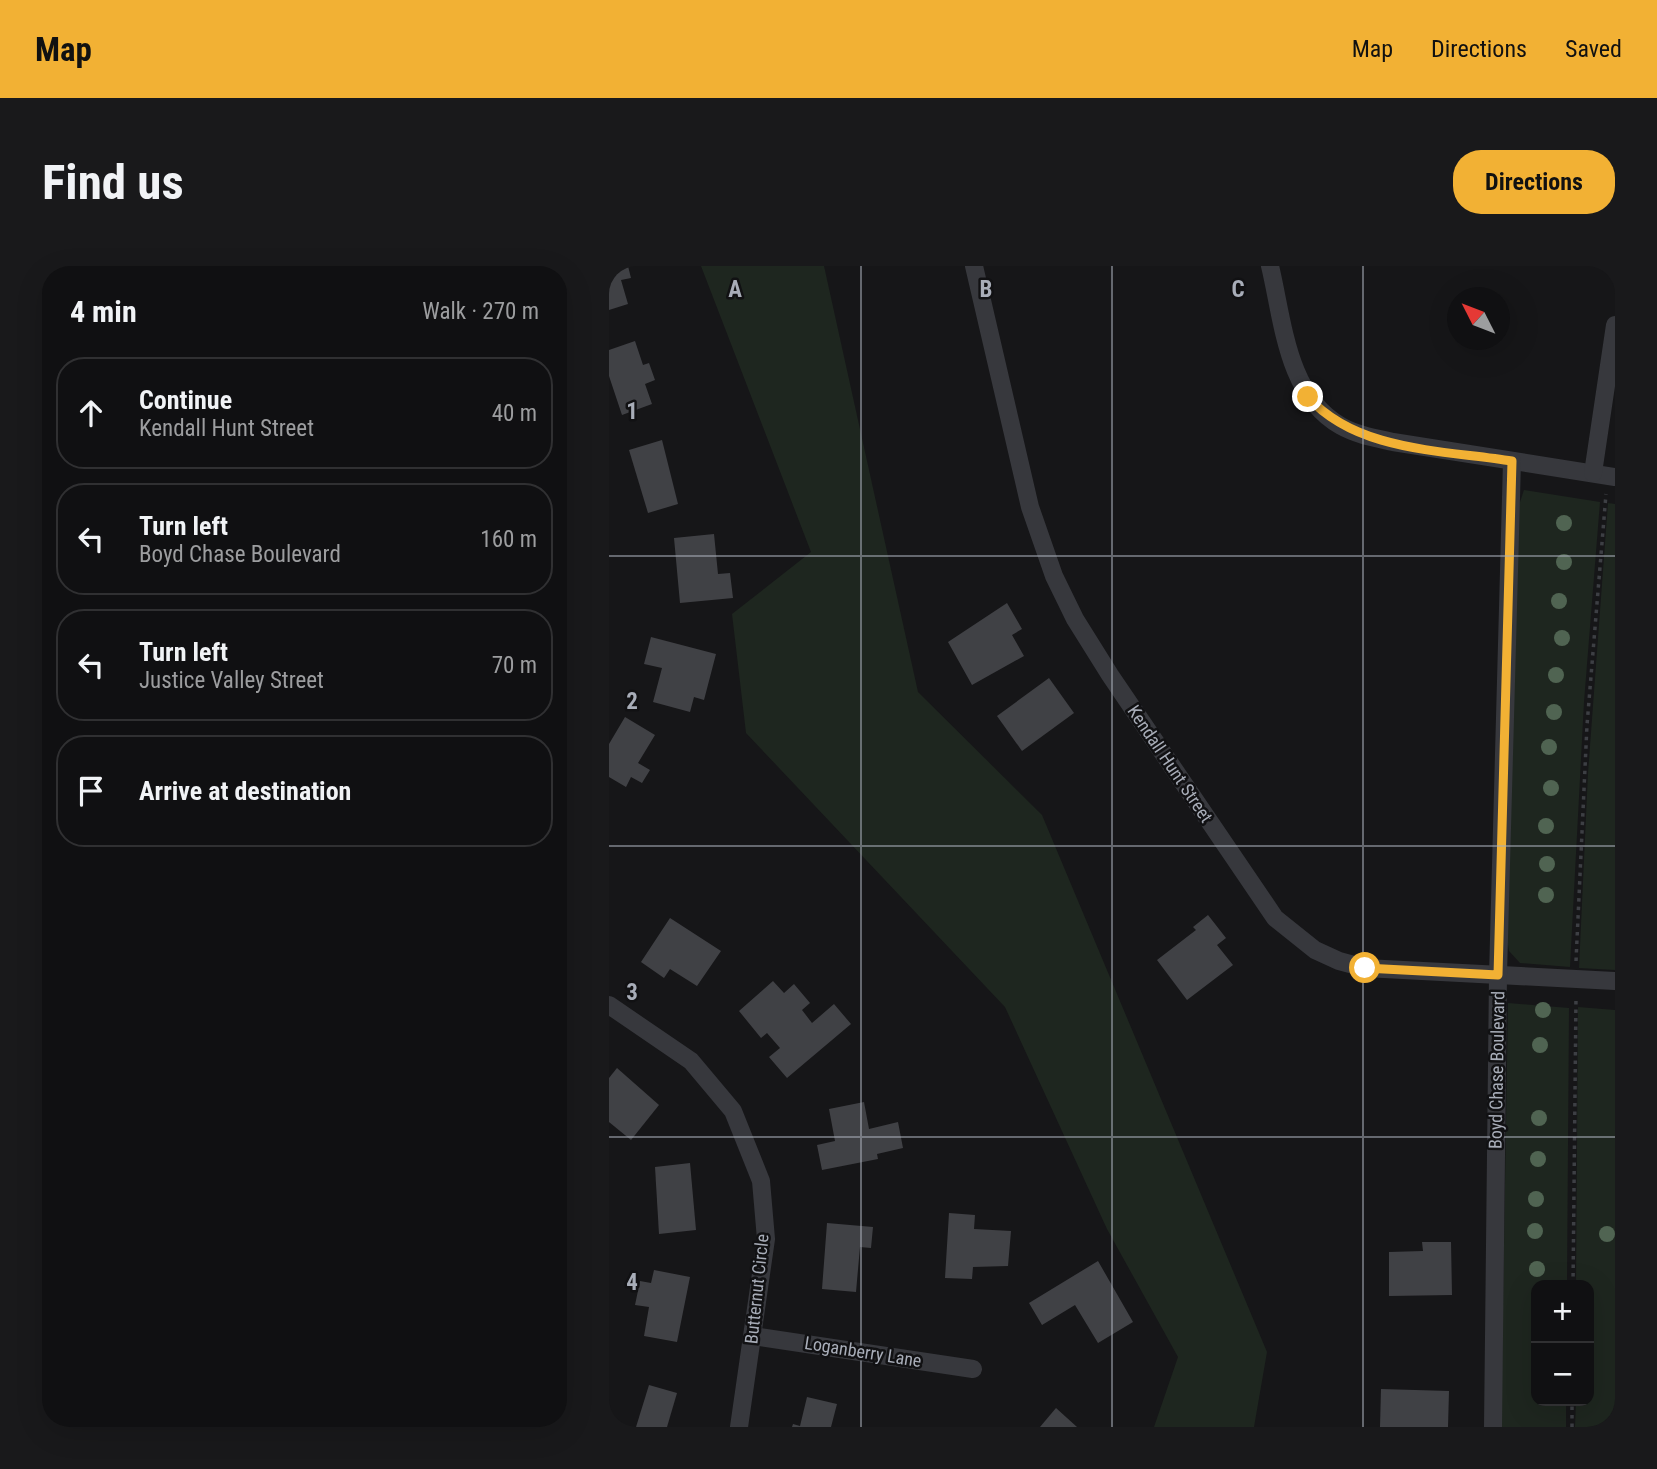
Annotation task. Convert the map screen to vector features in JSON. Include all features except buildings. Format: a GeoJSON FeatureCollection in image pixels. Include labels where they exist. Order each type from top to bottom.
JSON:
{"type":"FeatureCollection","features":[{"type":"Feature","properties":{"kind":"street","name":"Kendall Hunt Street"},"geometry":{"type":"LineString","coordinates":[[974,266],[1030,507],[1054,576],[1110,676],[1267,907],[1293,934],[1315,950],[1339,961],[1411,972],[1615,981]]}},
{"type":"Feature","properties":{"kind":"street"},"geometry":{"type":"LineString","coordinates":[[1269,266],[1295,368],[1308,397],[1322,413],[1361,435],[1512,461],[1606,475],[1615,325]]}},
{"type":"Feature","properties":{"kind":"street","name":"Boyd Chase Boulevard"},"geometry":{"type":"LineString","coordinates":[[1493,1427],[1498,975],[1512,461]]}},
{"type":"Feature","properties":{"kind":"street","name":"Butternut Circle"},"geometry":{"type":"LineString","coordinates":[[609,1006],[691,1061],[733,1111],[761,1181],[766,1239],[739,1427]]}},
{"type":"Feature","properties":{"kind":"street","name":"Loganberry Lane"},"geometry":{"type":"LineString","coordinates":[[753,1336],[973,1369]]}},
{"type":"Feature","properties":{"kind":"path"},"geometry":{"type":"LineString","coordinates":[[1573,1280],[1576,979],[1587,724],[1606,475]]}},
{"type":"Feature","properties":{"kind":"path"},"geometry":{"type":"LineString","coordinates":[[1572,1427],[1573,1406]]}},
{"type":"Feature","properties":{"kind":"shaded area"},"geometry":{"type":"Polygon","coordinates":[[[701,266],[824,266],[918,692],[1042,815],[1267,1352],[1254,1427],[1154,1427],[1178,1357],[1107,1229],[1005,1007],[746,733],[732,614],[811,552],[701,266]]]}},
{"type":"Feature","properties":{"kind":"shaded area"},"geometry":{"type":"Polygon","coordinates":[[[1524,490],[1600,502],[1584,702],[1570,967],[1520,963],[1509,951],[1507,939],[1519,505],[1524,490]]]}},
{"type":"Feature","properties":{"kind":"shaded area"},"geometry":{"type":"Polygon","coordinates":[[[1608,503],[1615,504],[1615,970],[1579,968],[1588,773],[1608,503]]]}},
{"type":"Feature","properties":{"kind":"shaded area"},"geometry":{"type":"Polygon","coordinates":[[[1508,1003],[1569,1008],[1567,1280],[1531,1280],[1531,1406],[1566,1406],[1566,1427],[1501,1427],[1508,1003]]]}},
{"type":"Feature","properties":{"kind":"shaded area"},"geometry":{"type":"Polygon","coordinates":[[[1578,1007],[1615,1010],[1615,1427],[1575,1427],[1576,1406],[1594,1406],[1594,1280],[1576,1280],[1578,1007]]]}},
{"type":"Feature","properties":{"kind":"route"},"geometry":{"type":"LineString","coordinates":[[1308,397],[1322,413],[1340,426],[1361,435],[1512,461],[1498,975],[1365,968]]}}]}
